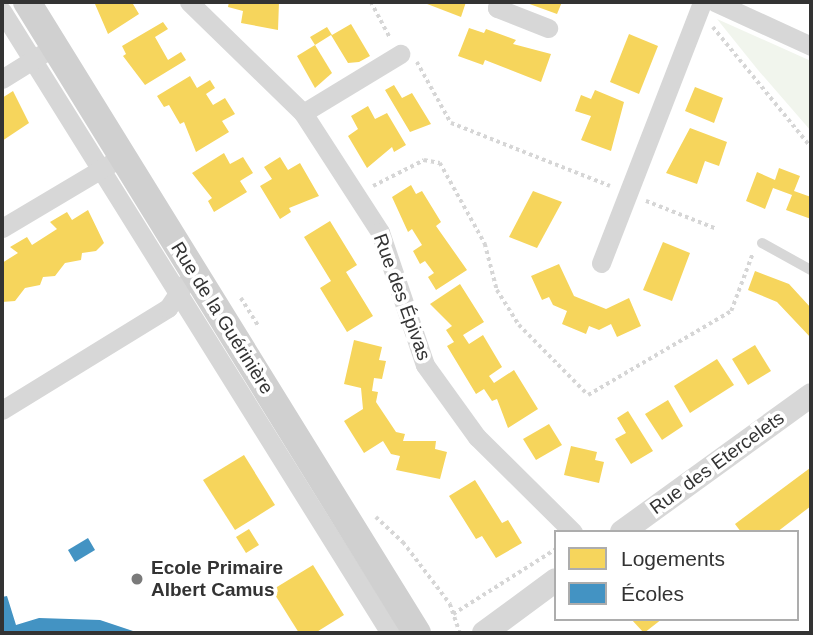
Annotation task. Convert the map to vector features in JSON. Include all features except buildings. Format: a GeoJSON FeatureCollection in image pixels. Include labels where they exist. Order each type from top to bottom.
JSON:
{"type":"FeatureCollection","features":[{"type":"Feature","properties":{"kind":"main road","name":"Rue de la Guérinière"},"geometry":{"type":"LineString","coordinates":[[27,2],[43,53],[187,284],[417,633]]}},
{"type":"Feature","properties":{"kind":"street","name":"Rue des Épivas"},"geometry":{"type":"LineString","coordinates":[[189,2],[303,113],[380,232],[425,365],[477,437],[571,530]]}},
{"type":"Feature","properties":{"kind":"street"},"geometry":{"type":"LineString","coordinates":[[498,2],[497,8],[548,28]]}},
{"type":"Feature","properties":{"kind":"street"},"geometry":{"type":"LineString","coordinates":[[601,263],[702,2]]}},
{"type":"Feature","properties":{"kind":"street"},"geometry":{"type":"LineString","coordinates":[[715,2],[811,46]]}},
{"type":"Feature","properties":{"kind":"street"},"geometry":{"type":"LineString","coordinates":[[2,11],[43,53],[2,79]]}},
{"type":"Feature","properties":{"kind":"street"},"geometry":{"type":"LineString","coordinates":[[303,113],[400,54]]}},
{"type":"Feature","properties":{"kind":"street"},"geometry":{"type":"LineString","coordinates":[[2,228],[112,163]]}},
{"type":"Feature","properties":{"kind":"street"},"geometry":{"type":"LineString","coordinates":[[2,410],[168,308],[187,284],[390,633]]}},
{"type":"Feature","properties":{"kind":"street","name":"Rue des Etercelets"},"geometry":{"type":"LineString","coordinates":[[625,530],[811,395]]}},
{"type":"Feature","properties":{"kind":"street"},"geometry":{"type":"LineString","coordinates":[[484,633],[554,581]]}},
{"type":"Feature","properties":{"kind":"lane"},"geometry":{"type":"LineString","coordinates":[[762,243],[811,270]]}},
{"type":"Feature","properties":{"kind":"path"},"geometry":{"type":"LineString","coordinates":[[371,2],[400,54],[415,59],[451,123],[717,229]]}},
{"type":"Feature","properties":{"kind":"path"},"geometry":{"type":"LineString","coordinates":[[707,22],[811,147]]}},
{"type":"Feature","properties":{"kind":"path"},"geometry":{"type":"LineString","coordinates":[[355,194],[424,160],[440,163],[485,244],[498,290],[519,325],[588,395],[731,311],[748,259],[762,243]]}},
{"type":"Feature","properties":{"kind":"path"},"geometry":{"type":"LineString","coordinates":[[372,514],[403,542],[453,614],[460,633]]}},
{"type":"Feature","properties":{"kind":"path"},"geometry":{"type":"LineString","coordinates":[[453,614],[554,550]]}},
{"type":"Feature","properties":{"kind":"shaded area"},"geometry":{"type":"Polygon","coordinates":[[[717,19],[811,61],[811,131],[758,70],[717,19]]]}},
{"type":"Feature","properties":{"kind":"place","name":"Ecole Primaire Albert Camus"},"geometry":{"type":"Point","coordinates":[137,579]}}]}
